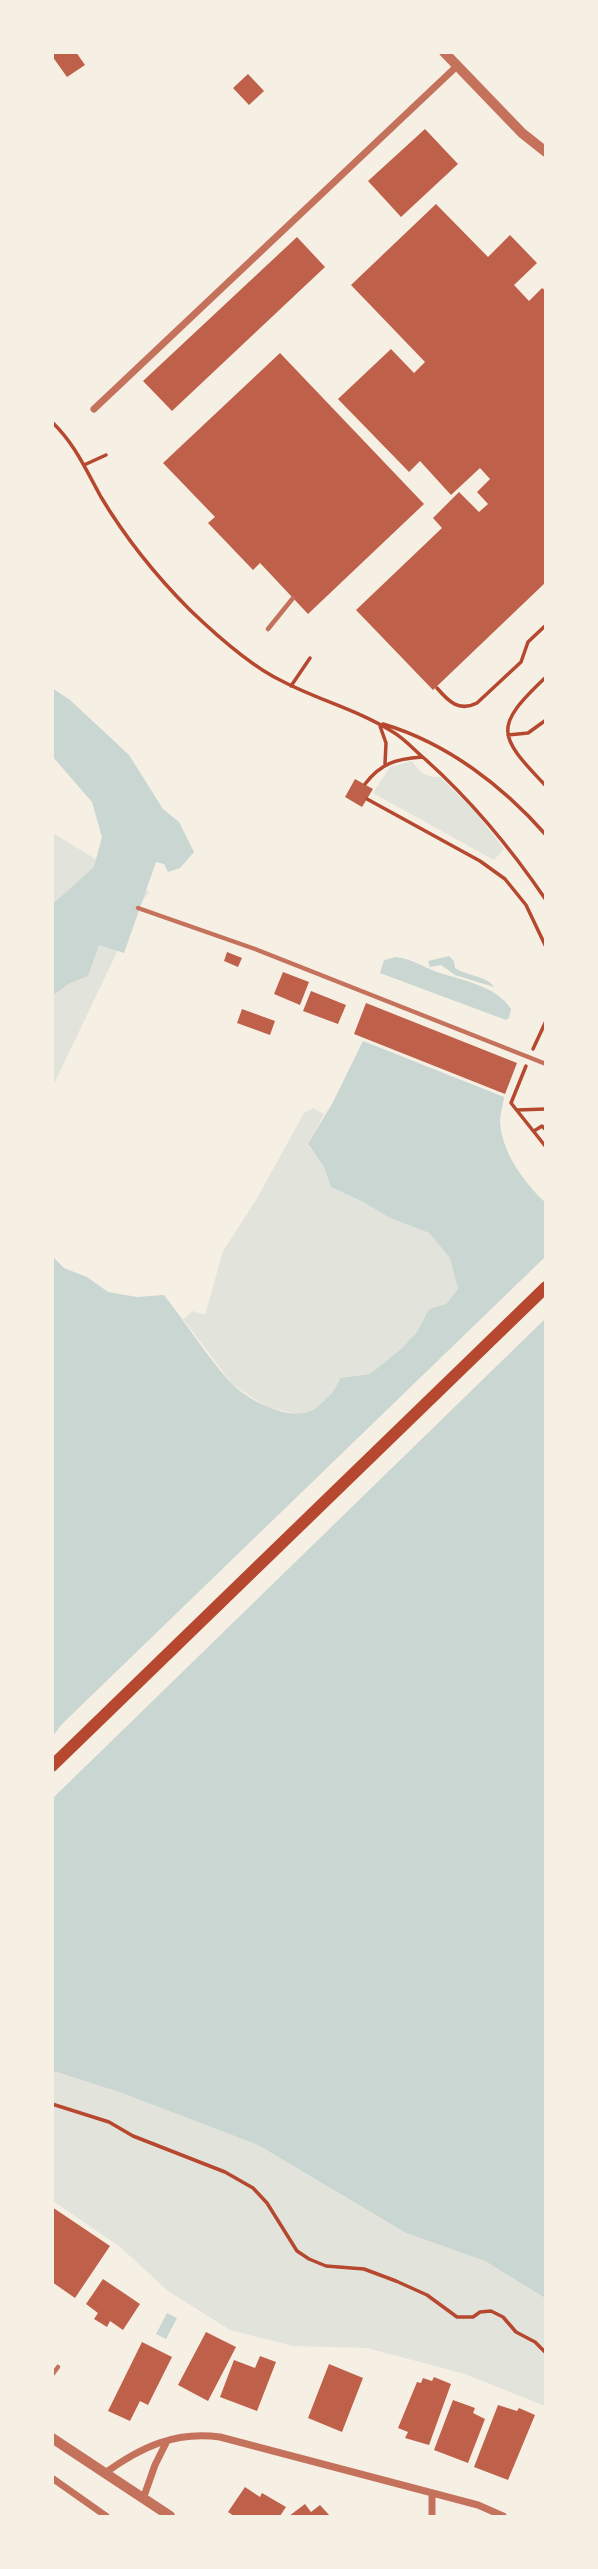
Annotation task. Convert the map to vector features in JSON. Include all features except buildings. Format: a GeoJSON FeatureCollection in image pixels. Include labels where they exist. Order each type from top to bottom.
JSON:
{"type":"FeatureCollection","features":[{"type":"Feature","properties":{"kind":"main road"},"geometry":{"type":"LineString","coordinates":[[52,1766],[545,1287]]}},
{"type":"Feature","properties":{"kind":"street"},"geometry":{"type":"LineString","coordinates":[[444,52],[522,133],[545,152]]}},
{"type":"Feature","properties":{"kind":"street"},"geometry":{"type":"LineString","coordinates":[[94,409],[457,66]]}},
{"type":"Feature","properties":{"kind":"street"},"geometry":{"type":"LineString","coordinates":[[105,2473],[144,2448],[168,2440],[190,2435],[220,2437],[478,2505],[503,2516]]}},
{"type":"Feature","properties":{"kind":"street"},"geometry":{"type":"LineString","coordinates":[[52,2438],[170,2516]]}},
{"type":"Feature","properties":{"kind":"street"},"geometry":{"type":"LineString","coordinates":[[143,2499],[155,2465],[168,2440]]}},
{"type":"Feature","properties":{"kind":"street"},"geometry":{"type":"LineString","coordinates":[[52,2478],[106,2516]]}},
{"type":"Feature","properties":{"kind":"street"},"geometry":{"type":"LineString","coordinates":[[432,2494],[432,2516]]}},
{"type":"Feature","properties":{"kind":"lane"},"geometry":{"type":"LineString","coordinates":[[268,629],[293,597]]}},
{"type":"Feature","properties":{"kind":"lane"},"geometry":{"type":"LineString","coordinates":[[138,908],[255,949],[545,1064]]}},
{"type":"Feature","properties":{"kind":"lane"},"geometry":{"type":"LineString","coordinates":[[52,2375],[58,2367]]}},
{"type":"Feature","properties":{"kind":"path"},"geometry":{"type":"LineString","coordinates":[[52,422],[68,438],[117,521],[142,555],[189,609],[261,669],[291,686],[378,723],[415,735],[467,764],[523,811],[545,835]]}},
{"type":"Feature","properties":{"kind":"path"},"geometry":{"type":"LineString","coordinates":[[85,465],[106,454]]}},
{"type":"Feature","properties":{"kind":"path"},"geometry":{"type":"LineString","coordinates":[[437,688],[449,702],[458,706],[468,707],[477,703],[521,662],[528,642],[545,625]]}},
{"type":"Feature","properties":{"kind":"path"},"geometry":{"type":"LineString","coordinates":[[291,686],[310,658]]}},
{"type":"Feature","properties":{"kind":"path"},"geometry":{"type":"LineString","coordinates":[[545,677],[513,710],[508,726],[508,735],[517,756],[545,786]]}},
{"type":"Feature","properties":{"kind":"path"},"geometry":{"type":"LineString","coordinates":[[508,735],[532,731],[545,720]]}},
{"type":"Feature","properties":{"kind":"path"},"geometry":{"type":"LineString","coordinates":[[378,723],[403,738],[479,811],[545,900]]}},
{"type":"Feature","properties":{"kind":"path"},"geometry":{"type":"LineString","coordinates":[[378,723],[386,743],[385,764]]}},
{"type":"Feature","properties":{"kind":"path"},"geometry":{"type":"LineString","coordinates":[[365,784],[385,764],[422,757]]}},
{"type":"Feature","properties":{"kind":"path"},"geometry":{"type":"LineString","coordinates":[[367,799],[480,861],[505,879],[526,905],[545,947]]}},
{"type":"Feature","properties":{"kind":"path"},"geometry":{"type":"LineString","coordinates":[[545,1021],[511,1103],[545,1147]]}},
{"type":"Feature","properties":{"kind":"path"},"geometry":{"type":"LineString","coordinates":[[517,1110],[545,1109]]}},
{"type":"Feature","properties":{"kind":"path"},"geometry":{"type":"LineString","coordinates":[[534,1132],[542,1126],[545,1130]]}},
{"type":"Feature","properties":{"kind":"path"},"geometry":{"type":"LineString","coordinates":[[52,2104],[109,2122],[132,2136],[225,2172],[253,2188],[267,2203],[297,2251],[309,2259],[326,2266],[364,2269],[396,2281],[426,2295],[457,2316],[473,2317],[480,2312],[492,2311],[503,2317],[516,2333],[535,2342],[545,2353]]}},
{"type":"Feature","properties":{"kind":"shaded area"},"geometry":{"type":"Polygon","coordinates":[[[52,688],[70,700],[129,755],[163,809],[179,822],[194,852],[180,868],[168,872],[164,864],[156,862],[124,953],[99,945],[88,976],[70,983],[53,995],[53,904],[94,867],[102,837],[92,802],[53,757],[52,688]]]}},
{"type":"Feature","properties":{"kind":"shaded area"},"geometry":{"type":"Polygon","coordinates":[[[412,761],[424,774],[440,777],[474,810],[504,849],[494,860],[373,793],[390,767],[412,761]]]}},
{"type":"Feature","properties":{"kind":"shaded area"},"geometry":{"type":"Polygon","coordinates":[[[53,833],[149,892],[138,908],[53,1086],[53,833]]]}},
{"type":"Feature","properties":{"kind":"shaded area"},"geometry":{"type":"Polygon","coordinates":[[[449,956],[454,961],[455,968],[487,981],[494,987],[455,975],[441,965],[430,967],[428,961],[449,956]]]}},
{"type":"Feature","properties":{"kind":"shaded area"},"geometry":{"type":"Polygon","coordinates":[[[396,957],[488,989],[511,1009],[509,1018],[506,1020],[380,973],[384,960],[396,957]]]}},
{"type":"Feature","properties":{"kind":"shaded area"},"geometry":{"type":"Polygon","coordinates":[[[363,1041],[504,1097],[500,1119],[504,1142],[522,1176],[546,1203],[545,2298],[485,2261],[406,2233],[258,2145],[122,2093],[53,2071],[52,1256],[64,1268],[87,1277],[108,1292],[137,1297],[164,1295],[230,1382],[259,1403],[272,1408],[297,1414],[308,1412],[331,1394],[340,1378],[370,1374],[417,1332],[429,1309],[446,1304],[458,1289],[450,1258],[429,1233],[390,1218],[331,1187],[324,1167],[308,1144],[333,1102],[363,1041]]]}},
{"type":"Feature","properties":{"kind":"shaded area"},"geometry":{"type":"Polygon","coordinates":[[[313,1108],[324,1114],[308,1145],[324,1167],[331,1187],[390,1218],[429,1233],[451,1258],[458,1289],[446,1304],[429,1309],[417,1332],[370,1374],[340,1378],[336,1390],[310,1413],[301,1415],[267,1407],[232,1384],[183,1319],[193,1311],[205,1315],[223,1251],[256,1200],[304,1113],[313,1108]]]}},
{"type":"Feature","properties":{"kind":"shaded area"},"geometry":{"type":"Polygon","coordinates":[[[52,2071],[122,2093],[258,2145],[406,2233],[485,2261],[545,2298],[545,2406],[465,2374],[367,2348],[293,2346],[230,2330],[168,2291],[120,2247],[53,2201],[52,2071]]]}},
{"type":"Feature","properties":{"kind":"shaded area"},"geometry":{"type":"Polygon","coordinates":[[[167,2313],[177,2318],[166,2339],[156,2334],[167,2313]]]}},
{"type":"Feature","properties":{"kind":"pier"},"geometry":{"type":"Polygon","coordinates":[[[545,1257],[545,1319],[53,1798],[53,1736],[61,1725],[545,1257]]]}}]}
